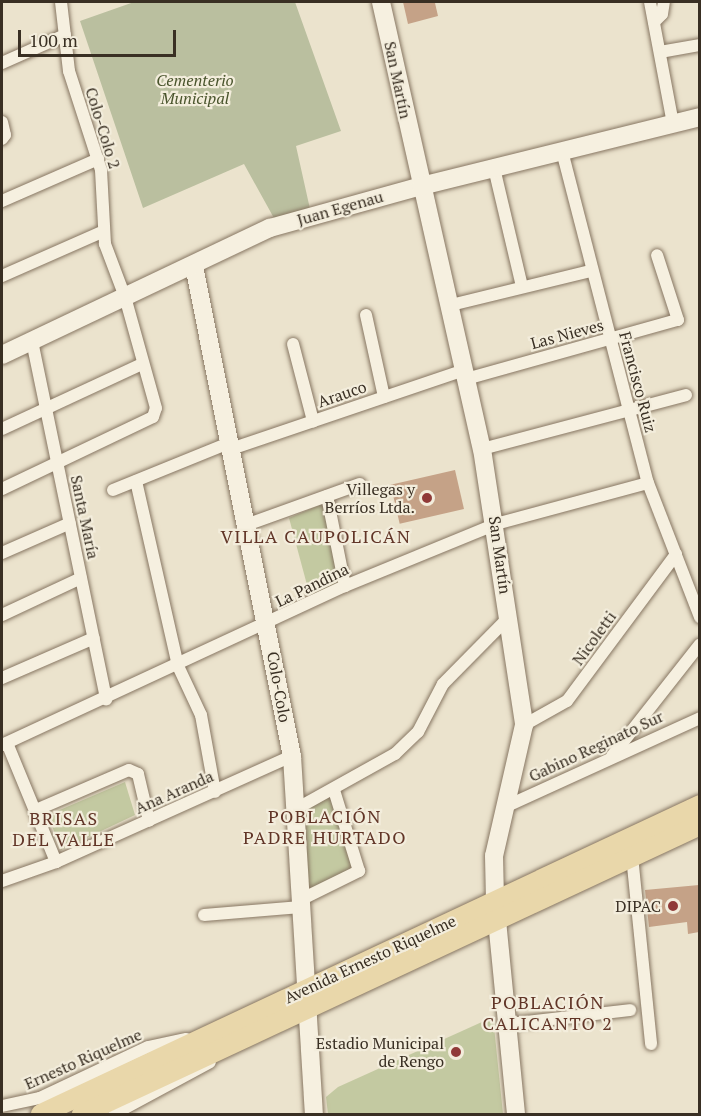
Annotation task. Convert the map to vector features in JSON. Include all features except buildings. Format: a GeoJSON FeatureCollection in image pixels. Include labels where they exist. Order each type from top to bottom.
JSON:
{"type":"FeatureCollection","features":[{"type":"Feature","properties":{"kind":"main road","name":"San Martín"},"geometry":{"type":"LineString","coordinates":[[381,2],[482,449],[496,524],[524,725],[494,856],[496,909],[516,1114]]}},
{"type":"Feature","properties":{"kind":"main road","name":"Juan Egenau"},"geometry":{"type":"LineString","coordinates":[[2,356],[270,228],[421,186],[699,117]]}},
{"type":"Feature","properties":{"kind":"main road","name":"Colo-Colo"},"geometry":{"type":"LineString","coordinates":[[194,266],[268,625],[292,756],[314,1114]]}},
{"type":"Feature","properties":{"kind":"main road","name":"Avenida Ernesto Riquelme"},"geometry":{"type":"LineString","coordinates":[[82,1114],[306,1011],[496,909],[699,805]]}},
{"type":"Feature","properties":{"kind":"main road","name":"Avenida Ernesto Riquelme"},"geometry":{"type":"LineString","coordinates":[[41,1114],[305,991],[496,909],[632,856],[699,825]]}},
{"type":"Feature","properties":{"kind":"street","name":"Colo-Colo 2"},"geometry":{"type":"LineString","coordinates":[[58,463],[153,417],[156,408],[125,297],[108,253],[98,159],[71,81],[61,2]]}},
{"type":"Feature","properties":{"kind":"street"},"geometry":{"type":"LineString","coordinates":[[650,2],[673,124]]}},
{"type":"Feature","properties":{"kind":"street"},"geometry":{"type":"LineString","coordinates":[[654,22],[662,14],[664,2]]}},
{"type":"Feature","properties":{"kind":"street"},"geometry":{"type":"LineString","coordinates":[[2,63],[65,35]]}},
{"type":"Feature","properties":{"kind":"street"},"geometry":{"type":"LineString","coordinates":[[660,52],[699,45]]}},
{"type":"Feature","properties":{"kind":"street"},"geometry":{"type":"LineString","coordinates":[[2,122],[5,135],[2,139]]}},
{"type":"Feature","properties":{"kind":"street","name":"Francisco Ruiz"},"geometry":{"type":"LineString","coordinates":[[562,151],[591,271],[648,483],[699,617]]}},
{"type":"Feature","properties":{"kind":"street"},"geometry":{"type":"LineString","coordinates":[[2,201],[98,159]]}},
{"type":"Feature","properties":{"kind":"street"},"geometry":{"type":"LineString","coordinates":[[494,168],[522,286]]}},
{"type":"Feature","properties":{"kind":"street"},"geometry":{"type":"LineString","coordinates":[[2,276],[104,231]]}},
{"type":"Feature","properties":{"kind":"street","name":"Las Nieves"},"geometry":{"type":"LineString","coordinates":[[465,374],[678,320],[657,255]]}},
{"type":"Feature","properties":{"kind":"street"},"geometry":{"type":"LineString","coordinates":[[451,305],[591,271]]}},
{"type":"Feature","properties":{"kind":"street"},"geometry":{"type":"LineString","coordinates":[[366,315],[384,397]]}},
{"type":"Feature","properties":{"kind":"street","name":"Santa María"},"geometry":{"type":"LineString","coordinates":[[32,341],[106,699]]}},
{"type":"Feature","properties":{"kind":"street"},"geometry":{"type":"LineString","coordinates":[[293,344],[313,421]]}},
{"type":"Feature","properties":{"kind":"street"},"geometry":{"type":"LineString","coordinates":[[2,429],[142,364]]}},
{"type":"Feature","properties":{"kind":"street","name":"Arauco"},"geometry":{"type":"LineString","coordinates":[[113,490],[230,446],[465,374]]}},
{"type":"Feature","properties":{"kind":"street"},"geometry":{"type":"LineString","coordinates":[[482,449],[686,395]]}},
{"type":"Feature","properties":{"kind":"street"},"geometry":{"type":"LineString","coordinates":[[2,489],[58,463]]}},
{"type":"Feature","properties":{"kind":"street"},"geometry":{"type":"LineString","coordinates":[[136,481],[178,666],[201,715],[215,792]]}},
{"type":"Feature","properties":{"kind":"street","name":"La Pandina"},"geometry":{"type":"LineString","coordinates":[[4,744],[268,625],[345,586],[496,524],[648,483]]}},
{"type":"Feature","properties":{"kind":"street"},"geometry":{"type":"LineString","coordinates":[[246,525],[360,484]]}},
{"type":"Feature","properties":{"kind":"street"},"geometry":{"type":"LineString","coordinates":[[327,496],[345,586]]}},
{"type":"Feature","properties":{"kind":"street"},"geometry":{"type":"LineString","coordinates":[[2,554],[70,523]]}},
{"type":"Feature","properties":{"kind":"street","name":"Nicoletti"},"geometry":{"type":"LineString","coordinates":[[524,725],[567,701],[676,554]]}},
{"type":"Feature","properties":{"kind":"street"},"geometry":{"type":"LineString","coordinates":[[2,615],[81,578]]}},
{"type":"Feature","properties":{"kind":"street"},"geometry":{"type":"LineString","coordinates":[[296,809],[396,754],[418,732],[443,684],[509,617]]}},
{"type":"Feature","properties":{"kind":"street"},"geometry":{"type":"LineString","coordinates":[[2,678],[94,638]]}},
{"type":"Feature","properties":{"kind":"street"},"geometry":{"type":"LineString","coordinates":[[612,757],[699,644]]}},
{"type":"Feature","properties":{"kind":"street","name":"Gabino Reginato Sur"},"geometry":{"type":"LineString","coordinates":[[507,806],[699,717]]}},
{"type":"Feature","properties":{"kind":"street"},"geometry":{"type":"LineString","coordinates":[[4,744],[36,810],[56,862]]}},
{"type":"Feature","properties":{"kind":"street","name":"Ana Aranda"},"geometry":{"type":"LineString","coordinates":[[2,881],[56,862],[292,756]]}},
{"type":"Feature","properties":{"kind":"street"},"geometry":{"type":"LineString","coordinates":[[36,810],[129,770],[138,774],[149,821]]}},
{"type":"Feature","properties":{"kind":"street"},"geometry":{"type":"LineString","coordinates":[[204,915],[300,904],[359,871],[334,790]]}},
{"type":"Feature","properties":{"kind":"street"},"geometry":{"type":"LineString","coordinates":[[632,856],[651,1044]]}},
{"type":"Feature","properties":{"kind":"street"},"geometry":{"type":"LineString","coordinates":[[508,1024],[630,1010]]}},
{"type":"Feature","properties":{"kind":"street","name":"Ernesto Riquelme"},"geometry":{"type":"LineString","coordinates":[[2,1106],[40,1098],[148,1047],[213,1033]]}},
{"type":"Feature","properties":{"kind":"street"},"geometry":{"type":"LineString","coordinates":[[114,1114],[196,1072],[240,1041]]}},
{"type":"Feature","properties":{"kind":"green space","name":"Cementerio Municipal"},"geometry":{"type":"Polygon","coordinates":[[[134,2],[295,2],[341,131],[296,146],[310,209],[275,220],[244,164],[143,208],[80,21],[134,2]]]}},
{"type":"Feature","properties":{"kind":"green space"},"geometry":{"type":"Polygon","coordinates":[[[322,504],[341,582],[310,596],[289,518],[322,504]]]}},
{"type":"Feature","properties":{"kind":"green space"},"geometry":{"type":"Polygon","coordinates":[[[125,782],[135,815],[61,850],[48,815],[125,782]]]}},
{"type":"Feature","properties":{"kind":"green space"},"geometry":{"type":"Polygon","coordinates":[[[331,794],[355,870],[293,901],[296,812],[331,794]]]}},
{"type":"Feature","properties":{"kind":"green space","name":"Estadio Municipal de Rengo"},"geometry":{"type":"Polygon","coordinates":[[[493,1017],[503,1114],[328,1114],[326,1097],[338,1087],[493,1017]]]}},
{"type":"Feature","properties":{"kind":"place","name":"Villegas y Berríos Ltda."},"geometry":{"type":"Point","coordinates":[427,498]}},
{"type":"Feature","properties":{"kind":"place","name":"DIPAC"},"geometry":{"type":"Point","coordinates":[673,906]}},
{"type":"Feature","properties":{"kind":"place","name":"Estadio Municipal de Rengo"},"geometry":{"type":"Point","coordinates":[456,1052]}},
{"type":"Feature","properties":{"kind":"district","name":"VILLA CAUPOLICÁN"},"geometry":{"type":"Point","coordinates":[316,536]}},
{"type":"Feature","properties":{"kind":"district","name":"POBLACIÓN PADRE HURTADO"},"geometry":{"type":"Point","coordinates":[325,827]}},
{"type":"Feature","properties":{"kind":"district","name":"BRISAS DEL VALLE"},"geometry":{"type":"Point","coordinates":[64,829]}},
{"type":"Feature","properties":{"kind":"district","name":"POBLACIÓN CALICANTO 2"},"geometry":{"type":"Point","coordinates":[548,1013]}}]}
